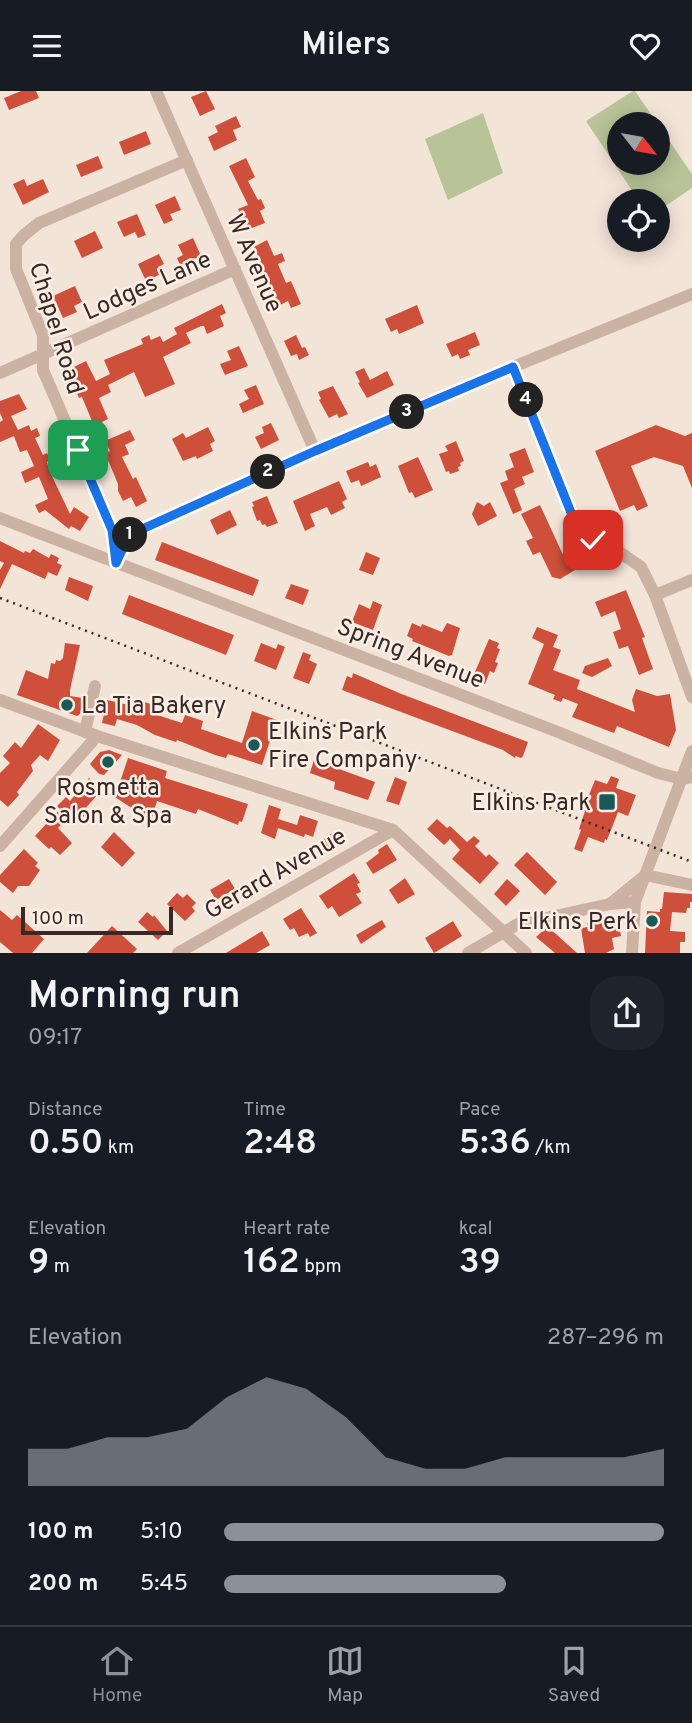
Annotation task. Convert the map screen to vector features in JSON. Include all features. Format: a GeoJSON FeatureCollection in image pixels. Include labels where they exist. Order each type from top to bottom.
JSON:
{"type":"FeatureCollection","features":[{"type":"Feature","properties":{"kind":"street","name":"W Avenue"},"geometry":{"type":"LineString","coordinates":[[156,91],[315,451]]}},
{"type":"Feature","properties":{"kind":"street","name":"Chapel Road"},"geometry":{"type":"LineString","coordinates":[[116,563],[112,530],[43,370],[43,335],[14,262],[16,244],[39,223],[187,160]]}},
{"type":"Feature","properties":{"kind":"street","name":"Lodges Lane"},"geometry":{"type":"LineString","coordinates":[[0,373],[235,269]]}},
{"type":"Feature","properties":{"kind":"street"},"geometry":{"type":"LineString","coordinates":[[116,563],[129,535],[315,451],[692,294]]}},
{"type":"Feature","properties":{"kind":"street"},"geometry":{"type":"LineString","coordinates":[[513,367],[572,515],[593,540],[642,567],[692,697]]}},
{"type":"Feature","properties":{"kind":"street","name":"Spring Avenue"},"geometry":{"type":"LineString","coordinates":[[0,518],[658,773],[687,778]]}},
{"type":"Feature","properties":{"kind":"street"},"geometry":{"type":"LineString","coordinates":[[655,595],[692,580]]}},
{"type":"Feature","properties":{"kind":"street"},"geometry":{"type":"LineString","coordinates":[[0,846],[91,734],[95,686]]}},
{"type":"Feature","properties":{"kind":"street"},"geometry":{"type":"LineString","coordinates":[[0,700],[91,734],[393,830],[526,953]]}},
{"type":"Feature","properties":{"kind":"street"},"geometry":{"type":"LineString","coordinates":[[632,953],[635,902],[687,778],[692,751]]}},
{"type":"Feature","properties":{"kind":"street","name":"Gerard Avenue"},"geometry":{"type":"LineString","coordinates":[[178,953],[393,830]]}},
{"type":"Feature","properties":{"kind":"street"},"geometry":{"type":"LineString","coordinates":[[645,875],[692,885]]}},
{"type":"Feature","properties":{"kind":"street"},"geometry":{"type":"LineString","coordinates":[[610,904],[645,875]]}},
{"type":"Feature","properties":{"kind":"street"},"geometry":{"type":"LineString","coordinates":[[468,953],[518,924],[610,904],[635,902]]}},
{"type":"Feature","properties":{"kind":"green space"},"geometry":{"type":"Polygon","coordinates":[[[635,91],[650,112],[607,112],[607,153],[586,121],[635,91]]]}},
{"type":"Feature","properties":{"kind":"green space"},"geometry":{"type":"Polygon","coordinates":[[[483,113],[503,173],[448,200],[425,139],[483,113]]]}},
{"type":"Feature","properties":{"kind":"green space"},"geometry":{"type":"Polygon","coordinates":[[[670,142],[692,174],[692,188],[670,203],[670,189],[631,189],[622,175],[670,175],[670,142]]]}},
{"type":"Feature","properties":{"kind":"building"},"geometry":{"type":"Polygon","coordinates":[[[21,91],[36,91],[39,98],[9,110],[4,98],[21,91]]]}},
{"type":"Feature","properties":{"kind":"building"},"geometry":{"type":"Polygon","coordinates":[[[206,91],[215,109],[200,116],[191,97],[206,91]]]}},
{"type":"Feature","properties":{"kind":"building"},"geometry":{"type":"Polygon","coordinates":[[[236,116],[241,127],[233,130],[237,140],[214,151],[208,137],[218,132],[215,126],[236,116]]]}},
{"type":"Feature","properties":{"kind":"building"},"geometry":{"type":"Polygon","coordinates":[[[146,131],[151,144],[124,155],[119,142],[146,131]]]}},
{"type":"Feature","properties":{"kind":"building"},"geometry":{"type":"Polygon","coordinates":[[[98,156],[103,168],[81,177],[76,165],[98,156]]]}},
{"type":"Feature","properties":{"kind":"building"},"geometry":{"type":"Polygon","coordinates":[[[246,158],[255,177],[248,181],[265,208],[260,211],[265,223],[247,230],[238,209],[248,205],[229,166],[246,158]]]}},
{"type":"Feature","properties":{"kind":"building"},"geometry":{"type":"Polygon","coordinates":[[[24,179],[27,186],[43,179],[49,192],[23,205],[13,184],[24,179]]]}},
{"type":"Feature","properties":{"kind":"building"},"geometry":{"type":"Polygon","coordinates":[[[175,196],[181,210],[170,214],[173,220],[164,224],[155,205],[175,196]]]}},
{"type":"Feature","properties":{"kind":"building"},"geometry":{"type":"Polygon","coordinates":[[[137,214],[146,235],[138,238],[135,232],[124,237],[117,222],[137,214]]]}},
{"type":"Feature","properties":{"kind":"building"},"geometry":{"type":"Polygon","coordinates":[[[95,231],[103,248],[82,258],[74,241],[95,231]]]}},
{"type":"Feature","properties":{"kind":"building"},"geometry":{"type":"Polygon","coordinates":[[[193,238],[201,256],[180,265],[177,258],[183,255],[178,245],[193,238]]]}},
{"type":"Feature","properties":{"kind":"building"},"geometry":{"type":"Polygon","coordinates":[[[267,240],[274,256],[282,253],[285,261],[278,264],[286,283],[291,281],[301,304],[291,308],[288,301],[278,306],[261,265],[256,267],[252,259],[258,256],[254,247],[267,240]]]}},
{"type":"Feature","properties":{"kind":"building"},"geometry":{"type":"Polygon","coordinates":[[[159,254],[164,264],[158,267],[161,274],[146,281],[138,264],[159,254]]]}},
{"type":"Feature","properties":{"kind":"building"},"geometry":{"type":"Polygon","coordinates":[[[75,286],[82,302],[74,306],[77,312],[63,318],[53,296],[75,286]]]}},
{"type":"Feature","properties":{"kind":"building"},"geometry":{"type":"Polygon","coordinates":[[[222,304],[226,313],[220,316],[224,326],[207,334],[204,326],[186,333],[191,343],[163,357],[175,384],[145,397],[134,372],[108,385],[111,392],[99,398],[108,419],[94,426],[68,370],[86,361],[96,381],[110,374],[104,360],[143,344],[141,339],[149,335],[151,340],[160,336],[163,342],[177,334],[174,328],[222,304]]]}},
{"type":"Feature","properties":{"kind":"building"},"geometry":{"type":"Polygon","coordinates":[[[417,305],[424,323],[399,334],[397,329],[391,332],[385,319],[417,305]]]}},
{"type":"Feature","properties":{"kind":"building"},"geometry":{"type":"Polygon","coordinates":[[[475,332],[480,345],[468,350],[470,355],[460,359],[458,354],[452,357],[446,344],[475,332]]]}},
{"type":"Feature","properties":{"kind":"building"},"geometry":{"type":"Polygon","coordinates":[[[296,335],[309,355],[299,360],[297,354],[291,356],[284,341],[296,335]]]}},
{"type":"Feature","properties":{"kind":"building"},"geometry":{"type":"Polygon","coordinates":[[[239,346],[248,366],[225,375],[220,364],[231,360],[227,351],[239,346]]]}},
{"type":"Feature","properties":{"kind":"building"},"geometry":{"type":"Polygon","coordinates":[[[364,368],[370,380],[387,371],[394,385],[367,398],[355,372],[364,368]]]}},
{"type":"Feature","properties":{"kind":"building"},"geometry":{"type":"Polygon","coordinates":[[[256,385],[264,404],[243,413],[239,404],[249,399],[244,390],[256,385]]]}},
{"type":"Feature","properties":{"kind":"building"},"geometry":{"type":"Polygon","coordinates":[[[333,386],[348,414],[339,418],[337,414],[329,418],[319,400],[321,399],[318,392],[333,386]]]}},
{"type":"Feature","properties":{"kind":"building"},"geometry":{"type":"Polygon","coordinates":[[[19,394],[27,409],[11,416],[18,430],[29,425],[31,431],[37,428],[40,436],[35,438],[43,455],[47,453],[50,472],[70,514],[74,507],[89,517],[80,531],[71,526],[69,529],[45,510],[39,513],[35,505],[48,499],[39,477],[25,483],[21,472],[34,466],[27,450],[20,452],[14,436],[0,442],[0,422],[3,420],[0,401],[19,394]]]}},
{"type":"Feature","properties":{"kind":"building"},"geometry":{"type":"Polygon","coordinates":[[[271,423],[279,440],[261,449],[255,437],[264,433],[262,427],[271,423]]]}},
{"type":"Feature","properties":{"kind":"building"},"geometry":{"type":"Polygon","coordinates":[[[656,425],[685,436],[692,433],[692,488],[683,466],[654,457],[631,466],[648,506],[637,511],[634,505],[620,511],[595,451],[656,425]]]}},
{"type":"Feature","properties":{"kind":"building"},"geometry":{"type":"Polygon","coordinates":[[[208,427],[215,441],[210,444],[213,451],[197,459],[196,456],[183,461],[172,439],[183,433],[186,438],[208,427]]]}},
{"type":"Feature","properties":{"kind":"building"},"geometry":{"type":"Polygon","coordinates":[[[130,430],[135,440],[125,445],[129,454],[122,457],[133,479],[136,477],[147,501],[136,507],[131,497],[123,501],[105,453],[110,451],[105,441],[130,430]]]}},
{"type":"Feature","properties":{"kind":"building"},"geometry":{"type":"Polygon","coordinates":[[[456,441],[464,461],[458,467],[459,471],[450,474],[449,471],[446,472],[439,454],[448,451],[445,446],[456,441]]]}},
{"type":"Feature","properties":{"kind":"building"},"geometry":{"type":"Polygon","coordinates":[[[525,448],[534,472],[522,477],[525,484],[514,489],[522,510],[513,514],[500,483],[508,480],[505,471],[514,467],[509,454],[525,448]]]}},
{"type":"Feature","properties":{"kind":"building"},"geometry":{"type":"Polygon","coordinates":[[[418,457],[433,490],[415,498],[412,492],[409,493],[398,466],[418,457]]]}},
{"type":"Feature","properties":{"kind":"building"},"geometry":{"type":"Polygon","coordinates":[[[368,462],[370,467],[376,464],[381,477],[361,486],[359,480],[351,483],[346,471],[368,462]]]}},
{"type":"Feature","properties":{"kind":"building"},"geometry":{"type":"Polygon","coordinates":[[[339,481],[347,499],[342,502],[345,508],[331,515],[327,507],[310,514],[315,526],[305,531],[293,501],[339,481]]]}},
{"type":"Feature","properties":{"kind":"building"},"geometry":{"type":"Polygon","coordinates":[[[267,496],[278,523],[267,527],[262,525],[260,520],[257,521],[252,502],[267,496]]]}},
{"type":"Feature","properties":{"kind":"building"},"geometry":{"type":"Polygon","coordinates":[[[477,502],[484,506],[490,502],[497,516],[478,526],[472,514],[477,502]]]}},
{"type":"Feature","properties":{"kind":"building"},"geometry":{"type":"Polygon","coordinates":[[[540,505],[564,557],[568,555],[575,570],[560,579],[552,577],[540,552],[533,555],[526,541],[533,538],[521,514],[540,505]]]}},
{"type":"Feature","properties":{"kind":"building"},"geometry":{"type":"Polygon","coordinates":[[[230,510],[237,525],[217,535],[210,520],[230,510]]]}},
{"type":"Feature","properties":{"kind":"building"},"geometry":{"type":"Polygon","coordinates":[[[0,541],[24,553],[30,553],[33,549],[49,558],[51,554],[59,558],[57,563],[62,565],[57,576],[48,572],[45,579],[12,564],[0,589],[0,570],[4,563],[0,561],[0,541]]]}},
{"type":"Feature","properties":{"kind":"building"},"geometry":{"type":"Polygon","coordinates":[[[162,542],[259,580],[253,596],[155,560],[162,542]]]}},
{"type":"Feature","properties":{"kind":"building"},"geometry":{"type":"Polygon","coordinates":[[[366,552],[380,558],[373,575],[359,570],[366,552]]]}},
{"type":"Feature","properties":{"kind":"building"},"geometry":{"type":"Polygon","coordinates":[[[69,577],[93,586],[88,601],[65,590],[69,577]]]}},
{"type":"Feature","properties":{"kind":"building"},"geometry":{"type":"Polygon","coordinates":[[[291,584],[309,590],[303,605],[285,598],[291,584]]]}},
{"type":"Feature","properties":{"kind":"building"},"geometry":{"type":"Polygon","coordinates":[[[626,590],[645,637],[642,638],[653,669],[639,675],[628,646],[619,649],[613,632],[621,629],[615,611],[601,617],[595,602],[626,590]]]}},
{"type":"Feature","properties":{"kind":"building"},"geometry":{"type":"Polygon","coordinates":[[[129,595],[234,635],[226,655],[122,614],[129,595]]]}},
{"type":"Feature","properties":{"kind":"building"},"geometry":{"type":"Polygon","coordinates":[[[373,601],[382,605],[373,630],[352,622],[359,604],[370,609],[373,601]]]}},
{"type":"Feature","properties":{"kind":"building"},"geometry":{"type":"Polygon","coordinates":[[[412,623],[442,632],[447,623],[460,628],[452,655],[412,641],[413,639],[407,636],[412,623]]]}},
{"type":"Feature","properties":{"kind":"building"},"geometry":{"type":"Polygon","coordinates":[[[537,627],[558,635],[553,647],[561,650],[553,670],[580,680],[577,689],[635,712],[632,700],[636,689],[657,696],[670,694],[676,730],[669,747],[617,726],[614,733],[572,717],[578,704],[563,698],[561,702],[553,699],[555,695],[528,684],[544,644],[532,638],[537,627]]]}},
{"type":"Feature","properties":{"kind":"building"},"geometry":{"type":"Polygon","coordinates":[[[489,639],[499,643],[497,648],[500,649],[494,673],[490,671],[485,684],[472,679],[489,639]]]}},
{"type":"Feature","properties":{"kind":"building"},"geometry":{"type":"Polygon","coordinates":[[[65,643],[80,645],[70,690],[70,696],[83,698],[80,714],[77,716],[17,695],[26,670],[48,679],[51,663],[55,664],[56,660],[63,658],[65,643]]]}},
{"type":"Feature","properties":{"kind":"building"},"geometry":{"type":"Polygon","coordinates":[[[261,643],[276,649],[278,644],[285,647],[276,670],[254,661],[261,643]]]}},
{"type":"Feature","properties":{"kind":"building"},"geometry":{"type":"Polygon","coordinates":[[[303,652],[311,655],[309,660],[317,664],[309,684],[293,678],[303,652]]]}},
{"type":"Feature","properties":{"kind":"building"},"geometry":{"type":"Polygon","coordinates":[[[608,658],[612,666],[592,677],[582,673],[585,666],[608,658]]]}},
{"type":"Feature","properties":{"kind":"building"},"geometry":{"type":"Polygon","coordinates":[[[353,673],[528,742],[523,756],[515,758],[503,750],[342,690],[347,676],[352,678],[353,673]]]}},
{"type":"Feature","properties":{"kind":"building"},"geometry":{"type":"Polygon","coordinates":[[[135,699],[154,705],[151,713],[182,723],[185,715],[203,721],[201,729],[242,743],[252,711],[277,720],[262,765],[228,754],[226,758],[215,755],[117,719],[115,726],[102,723],[107,700],[133,706],[135,699]]]}},
{"type":"Feature","properties":{"kind":"building"},"geometry":{"type":"Polygon","coordinates":[[[38,724],[60,740],[48,761],[40,755],[31,765],[33,771],[17,792],[19,795],[8,807],[0,800],[0,773],[10,763],[3,756],[15,742],[21,748],[38,724]]]}},
{"type":"Feature","properties":{"kind":"building"},"geometry":{"type":"Polygon","coordinates":[[[109,750],[122,755],[104,775],[99,774],[90,764],[100,752],[109,750]]]}},
{"type":"Feature","properties":{"kind":"building"},"geometry":{"type":"Polygon","coordinates":[[[128,758],[167,771],[165,778],[248,804],[242,822],[239,821],[238,825],[198,809],[196,814],[157,801],[151,821],[115,797],[128,758]]]}},
{"type":"Feature","properties":{"kind":"building"},"geometry":{"type":"Polygon","coordinates":[[[314,760],[375,782],[368,800],[334,789],[335,782],[310,773],[314,760]]]}},
{"type":"Feature","properties":{"kind":"building"},"geometry":{"type":"Polygon","coordinates":[[[611,776],[619,779],[616,788],[636,795],[628,816],[618,812],[604,843],[588,837],[582,852],[574,849],[581,830],[583,810],[595,780],[607,784],[611,776]]]}},
{"type":"Feature","properties":{"kind":"building"},"geometry":{"type":"Polygon","coordinates":[[[395,777],[407,782],[399,805],[386,801],[395,777]]]}},
{"type":"Feature","properties":{"kind":"building"},"geometry":{"type":"Polygon","coordinates":[[[89,778],[102,790],[82,812],[85,815],[76,824],[68,817],[58,828],[72,843],[60,855],[35,836],[60,809],[57,806],[66,797],[70,801],[89,778]]]}},
{"type":"Feature","properties":{"kind":"building"},"geometry":{"type":"Polygon","coordinates":[[[269,805],[281,809],[278,819],[297,825],[300,815],[318,821],[313,837],[305,834],[304,837],[278,828],[275,839],[261,833],[269,805]]]}},
{"type":"Feature","properties":{"kind":"building"},"geometry":{"type":"Polygon","coordinates":[[[437,819],[447,828],[450,826],[467,842],[474,836],[480,841],[475,846],[486,857],[489,854],[499,863],[480,884],[452,859],[460,850],[450,839],[444,845],[427,829],[437,819]]]}},
{"type":"Feature","properties":{"kind":"building"},"geometry":{"type":"Polygon","coordinates":[[[114,832],[135,853],[122,867],[101,847],[114,832]]]}},
{"type":"Feature","properties":{"kind":"building"},"geometry":{"type":"Polygon","coordinates":[[[334,832],[336,835],[341,832],[347,841],[326,854],[319,842],[334,832]]]}},
{"type":"Feature","properties":{"kind":"building"},"geometry":{"type":"Polygon","coordinates":[[[387,844],[397,860],[373,874],[366,863],[387,844]]]}},
{"type":"Feature","properties":{"kind":"building"},"geometry":{"type":"Polygon","coordinates":[[[24,849],[38,863],[35,866],[40,870],[29,886],[18,886],[13,893],[0,882],[0,875],[24,849]]]}},
{"type":"Feature","properties":{"kind":"building"},"geometry":{"type":"Polygon","coordinates":[[[527,852],[557,882],[545,895],[514,865],[527,852]]]}},
{"type":"Feature","properties":{"kind":"building"},"geometry":{"type":"Polygon","coordinates":[[[354,873],[360,883],[357,884],[361,892],[356,894],[362,903],[339,917],[332,906],[328,909],[319,896],[354,873]]]}},
{"type":"Feature","properties":{"kind":"building"},"geometry":{"type":"Polygon","coordinates":[[[405,878],[415,894],[398,904],[389,890],[405,878]]]}},
{"type":"Feature","properties":{"kind":"building"},"geometry":{"type":"Polygon","coordinates":[[[229,879],[235,889],[216,900],[210,890],[229,879]]]}},
{"type":"Feature","properties":{"kind":"building"},"geometry":{"type":"Polygon","coordinates":[[[507,879],[520,891],[506,906],[494,894],[507,879]]]}},
{"type":"Feature","properties":{"kind":"building"},"geometry":{"type":"Polygon","coordinates":[[[664,892],[692,894],[692,902],[686,913],[672,912],[670,931],[685,932],[685,942],[680,942],[680,953],[645,953],[647,911],[660,912],[664,892]]]}},
{"type":"Feature","properties":{"kind":"building"},"geometry":{"type":"Polygon","coordinates":[[[177,893],[183,898],[187,894],[196,903],[192,907],[195,911],[185,921],[167,904],[177,893]]]}},
{"type":"Feature","properties":{"kind":"building"},"geometry":{"type":"Polygon","coordinates":[[[301,908],[317,933],[310,937],[308,933],[299,937],[294,928],[290,930],[283,919],[301,908]]]}},
{"type":"Feature","properties":{"kind":"building"},"geometry":{"type":"Polygon","coordinates":[[[0,910],[12,920],[17,915],[44,939],[32,953],[13,953],[0,942],[0,910]]]}},
{"type":"Feature","properties":{"kind":"building"},"geometry":{"type":"Polygon","coordinates":[[[147,912],[153,917],[154,915],[167,931],[158,940],[138,922],[147,912]]]}},
{"type":"Feature","properties":{"kind":"building"},"geometry":{"type":"Polygon","coordinates":[[[618,919],[621,936],[612,938],[614,949],[606,953],[585,953],[581,928],[588,927],[587,923],[618,919]]]}},
{"type":"Feature","properties":{"kind":"building"},"geometry":{"type":"Polygon","coordinates":[[[382,920],[386,927],[361,944],[356,935],[382,920]]]}},
{"type":"Feature","properties":{"kind":"building"},"geometry":{"type":"Polygon","coordinates":[[[453,921],[462,936],[434,953],[425,938],[453,921]]]}},
{"type":"Feature","properties":{"kind":"building"},"geometry":{"type":"Polygon","coordinates":[[[112,926],[137,949],[133,953],[87,953],[112,926]]]}},
{"type":"Feature","properties":{"kind":"building"},"geometry":{"type":"Polygon","coordinates":[[[547,927],[577,953],[555,953],[536,937],[547,927]]]}},
{"type":"Feature","properties":{"kind":"building"},"geometry":{"type":"Polygon","coordinates":[[[262,931],[270,945],[256,953],[226,953],[262,931]]]}},
{"type":"Feature","properties":{"kind":"railway"},"geometry":{"type":"LineString","coordinates":[[0,598],[692,862]]}},
{"type":"Feature","properties":{"kind":"place","name":"La Tia Bakery"},"geometry":{"type":"Point","coordinates":[67,705]}},
{"type":"Feature","properties":{"kind":"place","name":"Elkins Park Fire Company"},"geometry":{"type":"Point","coordinates":[254,745]}},
{"type":"Feature","properties":{"kind":"place","name":"Rosmetta Salon & Spa"},"geometry":{"type":"Point","coordinates":[108,762]}},
{"type":"Feature","properties":{"kind":"place","name":"Elkins Park"},"geometry":{"type":"Point","coordinates":[607,802]}},
{"type":"Feature","properties":{"kind":"place","name":"Elkins Perk"},"geometry":{"type":"Point","coordinates":[652,921]}},
{"type":"Feature","properties":{"kind":"route"},"geometry":{"type":"LineString","coordinates":[[78,450],[112,530],[116,563],[129,535],[315,451],[513,367],[572,515],[593,540]]}}]}
